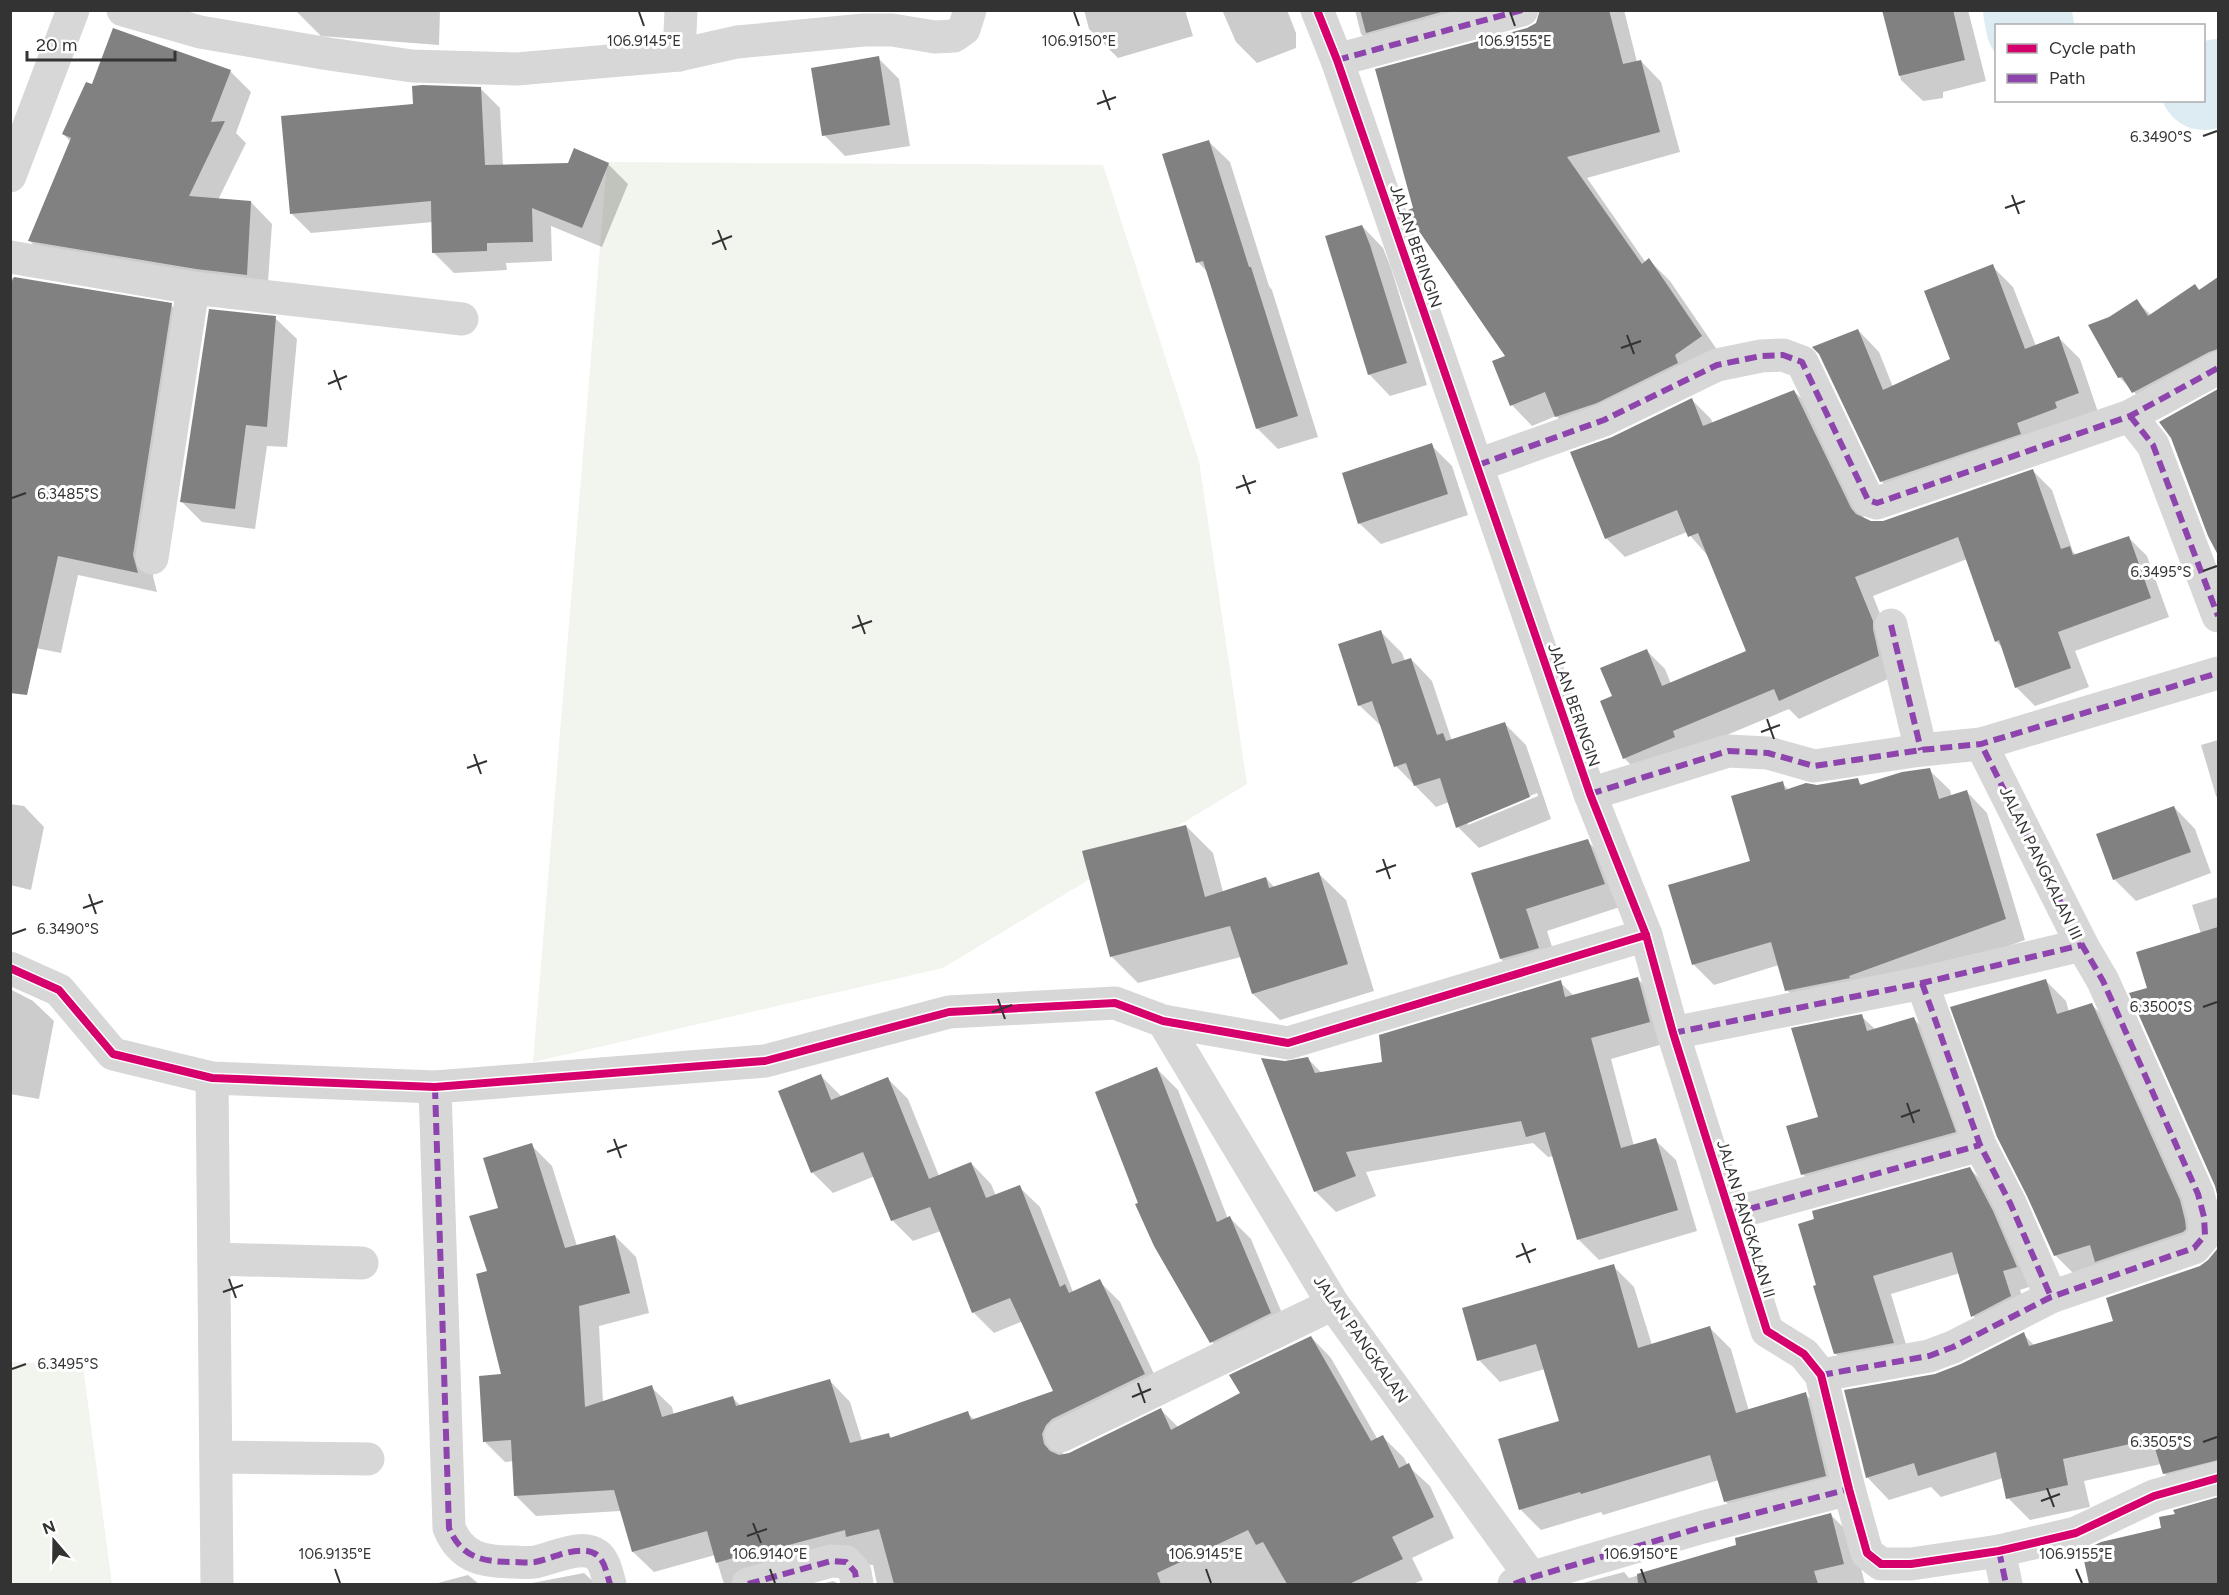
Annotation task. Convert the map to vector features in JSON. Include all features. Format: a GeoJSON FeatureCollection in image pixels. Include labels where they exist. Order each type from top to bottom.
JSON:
{"type":"FeatureCollection","features":[{"type":"Feature","properties":{"kind":"street"},"geometry":{"type":"LineString","coordinates":[[10,176],[73,10]]}},
{"type":"Feature","properties":{"kind":"street"},"geometry":{"type":"LineString","coordinates":[[123,10],[200,32],[412,66],[517,69],[679,55],[737,42],[864,30],[892,30],[935,37],[954,36],[964,28],[970,10]]}},
{"type":"Feature","properties":{"kind":"street"},"geometry":{"type":"LineString","coordinates":[[679,55],[681,10]]}},
{"type":"Feature","properties":{"kind":"street","name":"JALAN BERINGIN"},"geometry":{"type":"LineString","coordinates":[[1317,10],[1337,60],[1590,794],[1646,935]]}},
{"type":"Feature","properties":{"kind":"street"},"geometry":{"type":"LineString","coordinates":[[1337,60],[1522,10]]}},
{"type":"Feature","properties":{"kind":"street"},"geometry":{"type":"LineString","coordinates":[[10,257],[193,288],[462,319]]}},
{"type":"Feature","properties":{"kind":"street"},"geometry":{"type":"LineString","coordinates":[[152,558],[193,288]]}},
{"type":"Feature","properties":{"kind":"street"},"geometry":{"type":"LineString","coordinates":[[1478,465],[1604,420],[1717,365],[1761,356],[1783,355],[1802,362],[1868,500],[1877,503],[2130,416],[2218,368]]}},
{"type":"Feature","properties":{"kind":"street"},"geometry":{"type":"LineString","coordinates":[[2130,416],[2152,445],[2218,616]]}},
{"type":"Feature","properties":{"kind":"street"},"geometry":{"type":"LineString","coordinates":[[1891,625],[1921,750]]}},
{"type":"Feature","properties":{"kind":"street"},"geometry":{"type":"LineString","coordinates":[[1590,794],[1728,751],[1768,753],[1814,766],[1921,750],[1981,744],[2218,673]]}},
{"type":"Feature","properties":{"kind":"street","name":"JALAN PANGKALAN III"},"geometry":{"type":"LineString","coordinates":[[1821,1375],[1929,1356],[1953,1347],[2051,1297],[2194,1248],[2205,1235],[2204,1217],[2198,1194],[2103,981],[2082,945],[1981,744]]}},
{"type":"Feature","properties":{"kind":"street"},"geometry":{"type":"LineString","coordinates":[[10,968],[59,990],[113,1053],[212,1078],[435,1087],[765,1061],[949,1012],[1115,1003],[1163,1021],[1288,1043],[1646,935]]}},
{"type":"Feature","properties":{"kind":"street","name":"JALAN PANGKALAN II"},"geometry":{"type":"LineString","coordinates":[[1646,935],[1672,1034],[1767,1331],[1804,1354],[1821,1375],[1867,1553],[1881,1564],[1911,1564],[1999,1551],[2076,1533],[2154,1496],[2218,1478]]}},
{"type":"Feature","properties":{"kind":"street"},"geometry":{"type":"LineString","coordinates":[[1672,1034],[1922,983],[2082,945]]}},
{"type":"Feature","properties":{"kind":"street"},"geometry":{"type":"LineString","coordinates":[[1922,983],[1980,1145],[2010,1203],[2051,1297]]}},
{"type":"Feature","properties":{"kind":"street","name":"JALAN PANGKALAN"},"geometry":{"type":"LineString","coordinates":[[1163,1021],[1333,1304],[1528,1582]]}},
{"type":"Feature","properties":{"kind":"street"},"geometry":{"type":"LineString","coordinates":[[212,1078],[217,1584]]}},
{"type":"Feature","properties":{"kind":"street"},"geometry":{"type":"LineString","coordinates":[[435,1087],[449,1528],[454,1540],[461,1548],[475,1557],[493,1562],[533,1562],[586,1551],[598,1556],[610,1584]]}},
{"type":"Feature","properties":{"kind":"street"},"geometry":{"type":"LineString","coordinates":[[1731,1214],[1980,1145]]}},
{"type":"Feature","properties":{"kind":"street"},"geometry":{"type":"LineString","coordinates":[[214,1259],[362,1263]]}},
{"type":"Feature","properties":{"kind":"street"},"geometry":{"type":"LineString","coordinates":[[1061,1436],[1333,1304]]}},
{"type":"Feature","properties":{"kind":"street"},"geometry":{"type":"LineString","coordinates":[[216,1457],[368,1460]]}},
{"type":"Feature","properties":{"kind":"street"},"geometry":{"type":"LineString","coordinates":[[1528,1582],[1703,1527],[1849,1489]]}},
{"type":"Feature","properties":{"kind":"street"},"geometry":{"type":"LineString","coordinates":[[1999,1551],[2006,1584]]}},
{"type":"Feature","properties":{"kind":"street"},"geometry":{"type":"LineString","coordinates":[[748,1584],[831,1561],[846,1562],[855,1572],[857,1584]]}},
{"type":"Feature","properties":{"kind":"shaded area"},"geometry":{"type":"Polygon","coordinates":[[[607,162],[1103,165],[1199,461],[1247,784],[943,968],[533,1062],[607,162]]]}},
{"type":"Feature","properties":{"kind":"shaded area"},"geometry":{"type":"Polygon","coordinates":[[[11,1362],[83,1366],[112,1584],[11,1584],[11,1362]]]}},
{"type":"Feature","properties":{"kind":"building"},"geometry":{"type":"Polygon","coordinates":[[[1360,10],[1448,10],[1366,33],[1360,10]]]}},
{"type":"Feature","properties":{"kind":"building"},"geometry":{"type":"Polygon","coordinates":[[[1540,10],[1609,10],[1623,64],[1641,60],[1660,132],[1567,157],[1642,264],[1649,258],[1702,336],[1675,355],[1678,363],[1597,403],[1555,417],[1545,392],[1510,406],[1492,361],[1505,356],[1412,221],[1408,210],[1413,208],[1375,69],[1527,28],[1536,23],[1540,10]]]}},
{"type":"Feature","properties":{"kind":"building"},"geometry":{"type":"Polygon","coordinates":[[[1882,10],[1953,10],[1965,60],[1899,76],[1882,10]]]}},
{"type":"Feature","properties":{"kind":"building"},"geometry":{"type":"Polygon","coordinates":[[[113,28],[231,70],[211,122],[225,121],[189,196],[251,201],[247,275],[196,269],[28,241],[71,138],[62,134],[86,82],[92,84],[113,28]]]}},
{"type":"Feature","properties":{"kind":"building"},"geometry":{"type":"Polygon","coordinates":[[[879,56],[890,125],[822,136],[811,68],[879,56]]]}},
{"type":"Feature","properties":{"kind":"building"},"geometry":{"type":"Polygon","coordinates":[[[412,86],[481,87],[485,165],[568,163],[574,148],[609,163],[582,228],[532,208],[533,242],[487,243],[487,251],[432,253],[431,201],[290,214],[281,116],[413,104],[412,86]]]}},
{"type":"Feature","properties":{"kind":"building"},"geometry":{"type":"Polygon","coordinates":[[[1209,140],[1298,416],[1256,429],[1203,261],[1196,263],[1162,154],[1209,140]]]}},
{"type":"Feature","properties":{"kind":"building"},"geometry":{"type":"Polygon","coordinates":[[[1362,225],[1407,363],[1368,375],[1325,236],[1362,225]]]}},
{"type":"Feature","properties":{"kind":"building"},"geometry":{"type":"Polygon","coordinates":[[[1993,264],[2025,349],[2059,336],[2079,393],[2055,402],[2057,408],[2017,423],[2021,434],[1880,482],[1819,354],[1812,347],[1858,329],[1883,390],[1950,359],[1924,291],[1993,264]]]}},
{"type":"Feature","properties":{"kind":"building"},"geometry":{"type":"Polygon","coordinates":[[[14,277],[172,303],[133,555],[138,573],[58,556],[27,695],[10,693],[10,285],[14,277]]]}},
{"type":"Feature","properties":{"kind":"building"},"geometry":{"type":"Polygon","coordinates":[[[2218,277],[2218,349],[2132,393],[2122,377],[2118,378],[2088,325],[2109,317],[2137,299],[2148,316],[2195,284],[2199,290],[2218,277]]]}},
{"type":"Feature","properties":{"kind":"building"},"geometry":{"type":"Polygon","coordinates":[[[209,309],[276,316],[267,427],[246,425],[235,509],[180,502],[209,309]]]}},
{"type":"Feature","properties":{"kind":"building"},"geometry":{"type":"Polygon","coordinates":[[[2218,389],[2218,555],[2208,536],[2171,438],[2159,422],[2218,389]]]}},
{"type":"Feature","properties":{"kind":"building"},"geometry":{"type":"Polygon","coordinates":[[[1794,390],[1856,514],[1871,521],[1883,521],[2033,469],[2061,549],[2070,546],[2073,555],[2129,536],[2151,598],[2058,632],[2071,668],[2015,688],[1999,640],[1995,642],[1958,537],[1855,577],[1873,621],[1879,656],[1779,701],[1774,689],[1673,731],[1675,737],[1623,759],[1600,701],[1612,696],[1600,668],[1647,649],[1662,686],[1746,651],[1698,533],[1688,537],[1677,510],[1605,539],[1570,452],[1612,437],[1692,398],[1703,426],[1794,390]]]}},
{"type":"Feature","properties":{"kind":"building"},"geometry":{"type":"Polygon","coordinates":[[[1432,443],[1448,494],[1358,524],[1342,473],[1432,443]]]}},
{"type":"Feature","properties":{"kind":"building"},"geometry":{"type":"Polygon","coordinates":[[[1381,630],[1392,664],[1411,658],[1437,735],[1443,733],[1446,741],[1505,722],[1530,797],[1456,828],[1440,778],[1414,786],[1406,763],[1394,767],[1372,701],[1358,706],[1338,644],[1381,630]]]}},
{"type":"Feature","properties":{"kind":"building"},"geometry":{"type":"Polygon","coordinates":[[[1930,768],[1939,799],[1967,790],[2006,919],[1849,976],[1850,978],[1785,991],[1771,942],[1692,965],[1668,885],[1750,861],[1731,796],[1783,781],[1785,790],[1806,783],[1817,785],[1858,778],[1860,785],[1902,772],[1930,768]]]}},
{"type":"Feature","properties":{"kind":"building"},"geometry":{"type":"Polygon","coordinates":[[[2174,806],[2191,852],[2113,880],[2096,834],[2174,806]]]}},
{"type":"Feature","properties":{"kind":"building"},"geometry":{"type":"Polygon","coordinates":[[[1186,825],[1205,897],[1266,877],[1269,888],[1319,872],[1348,964],[1252,994],[1230,926],[1110,957],[1082,851],[1186,825]]]}},
{"type":"Feature","properties":{"kind":"building"},"geometry":{"type":"Polygon","coordinates":[[[1588,839],[1605,884],[1526,909],[1539,948],[1500,959],[1471,873],[1588,839]]]}},
{"type":"Feature","properties":{"kind":"building"},"geometry":{"type":"Polygon","coordinates":[[[2218,927],[2218,1198],[2215,1186],[2129,993],[2147,988],[2136,952],[2218,927]]]}},
{"type":"Feature","properties":{"kind":"building"},"geometry":{"type":"Polygon","coordinates":[[[1638,977],[1650,1022],[1591,1038],[1621,1148],[1656,1138],[1678,1210],[1577,1240],[1545,1132],[1526,1137],[1521,1121],[1346,1152],[1356,1176],[1314,1192],[1261,1058],[1285,1061],[1308,1057],[1315,1073],[1382,1062],[1379,1035],[1561,980],[1565,997],[1638,977]]]}},
{"type":"Feature","properties":{"kind":"building"},"geometry":{"type":"Polygon","coordinates":[[[2046,979],[2057,1014],[2092,1003],[2180,1200],[2186,1229],[2183,1232],[2095,1262],[2090,1245],[2054,1256],[1997,1137],[1950,1007],[2046,979]]]}},
{"type":"Feature","properties":{"kind":"building"},"geometry":{"type":"Polygon","coordinates":[[[1862,1014],[1867,1031],[1914,1017],[1956,1132],[1801,1175],[1786,1126],[1818,1117],[1791,1028],[1862,1014]]]}},
{"type":"Feature","properties":{"kind":"building"},"geometry":{"type":"Polygon","coordinates":[[[1157,1067],[1217,1222],[1230,1216],[1271,1313],[1210,1343],[1154,1246],[1135,1204],[1138,1203],[1095,1092],[1157,1067]]]}},
{"type":"Feature","properties":{"kind":"building"},"geometry":{"type":"Polygon","coordinates":[[[821,1074],[831,1100],[888,1077],[929,1179],[971,1162],[986,1198],[1020,1185],[1060,1287],[1065,1284],[1069,1293],[1100,1279],[1145,1374],[1052,1419],[1042,1434],[1044,1444],[1050,1451],[1059,1455],[1069,1453],[1161,1408],[1171,1430],[1240,1393],[1229,1375],[1311,1336],[1371,1441],[1383,1435],[1399,1468],[1409,1463],[1434,1517],[1392,1537],[1403,1559],[1349,1584],[1287,1584],[1263,1542],[1256,1545],[1248,1530],[1157,1573],[1161,1584],[894,1584],[879,1529],[846,1537],[845,1530],[781,1547],[781,1544],[716,1563],[707,1531],[632,1552],[614,1490],[514,1496],[511,1440],[483,1442],[479,1376],[501,1374],[476,1274],[487,1271],[469,1216],[498,1208],[483,1158],[532,1143],[565,1248],[615,1235],[630,1293],[579,1306],[585,1407],[652,1385],[662,1417],[733,1396],[736,1406],[830,1379],[850,1443],[889,1433],[890,1438],[968,1411],[971,1420],[1053,1391],[1010,1298],[972,1313],[930,1207],[891,1221],[863,1152],[811,1173],[778,1091],[821,1074]]]}},
{"type":"Feature","properties":{"kind":"building"},"geometry":{"type":"Polygon","coordinates":[[[1970,1167],[1993,1211],[2017,1267],[2003,1271],[2011,1296],[1971,1317],[1952,1252],[1873,1276],[1894,1343],[1834,1354],[1813,1286],[1816,1285],[1798,1224],[1814,1219],[1812,1211],[1970,1167]]]}},
{"type":"Feature","properties":{"kind":"building"},"geometry":{"type":"Polygon","coordinates":[[[2218,1248],[2218,1460],[2163,1474],[2152,1439],[2063,1459],[2068,1485],[2006,1499],[1996,1452],[1918,1476],[1914,1463],[1866,1478],[1844,1390],[1935,1374],[1961,1364],[2024,1332],[2029,1346],[2113,1321],[2106,1298],[2200,1266],[2218,1248]]]}},
{"type":"Feature","properties":{"kind":"building"},"geometry":{"type":"Polygon","coordinates":[[[1614,1264],[1638,1348],[1710,1326],[1736,1413],[1806,1392],[1826,1476],[1724,1502],[1710,1455],[1519,1510],[1498,1439],[1559,1421],[1536,1344],[1477,1361],[1462,1308],[1614,1264]]]}},
{"type":"Feature","properties":{"kind":"building"},"geometry":{"type":"Polygon","coordinates":[[[2218,1497],[2218,1584],[2089,1584],[2082,1551],[2101,1542],[2161,1528],[2159,1517],[2175,1514],[2173,1510],[2218,1497]]]}},
{"type":"Feature","properties":{"kind":"building"},"geometry":{"type":"Polygon","coordinates":[[[1831,1513],[1844,1564],[1814,1571],[1818,1584],[1638,1584],[1637,1574],[1736,1545],[1735,1538],[1831,1513]]]}},
{"type":"Feature","properties":{"kind":"waterway"},"geometry":{"type":"LineString","coordinates":[[2027,10],[2030,24]]}},
{"type":"Feature","properties":{"kind":"waterway"},"geometry":{"type":"LineString","coordinates":[[2205,86],[2218,83]]}},
{"type":"Feature","properties":{"kind":"marked path"},"geometry":{"type":"LineString","coordinates":[[1337,60],[1522,10]]}},
{"type":"Feature","properties":{"kind":"marked path"},"geometry":{"type":"LineString","coordinates":[[1478,465],[1604,420],[1717,365],[1761,356],[1783,355],[1802,362],[1868,500],[1877,503],[2130,416],[2218,368]]}},
{"type":"Feature","properties":{"kind":"marked path"},"geometry":{"type":"LineString","coordinates":[[2130,416],[2153,445],[2218,616]]}},
{"type":"Feature","properties":{"kind":"marked path"},"geometry":{"type":"LineString","coordinates":[[1891,625],[1921,750]]}},
{"type":"Feature","properties":{"kind":"marked path"},"geometry":{"type":"LineString","coordinates":[[1590,794],[1728,751],[1768,753],[1814,766],[1921,750],[1981,744],[2218,673]]}},
{"type":"Feature","properties":{"kind":"marked path"},"geometry":{"type":"LineString","coordinates":[[1821,1375],[1929,1356],[1953,1347],[2051,1297],[2194,1248],[2205,1235],[2204,1217],[2198,1194],[2103,981],[2082,945],[1981,744]]}},
{"type":"Feature","properties":{"kind":"marked path"},"geometry":{"type":"LineString","coordinates":[[1673,1033],[1922,983],[2082,945]]}},
{"type":"Feature","properties":{"kind":"marked path"},"geometry":{"type":"LineString","coordinates":[[1922,983],[1980,1145],[2010,1203],[2051,1297]]}},
{"type":"Feature","properties":{"kind":"marked path"},"geometry":{"type":"LineString","coordinates":[[435,1087],[449,1528],[466,1552],[491,1561],[532,1562],[575,1551],[590,1552],[602,1561],[610,1584]]}},
{"type":"Feature","properties":{"kind":"marked path"},"geometry":{"type":"LineString","coordinates":[[1731,1214],[1980,1145]]}},
{"type":"Feature","properties":{"kind":"marked path"},"geometry":{"type":"LineString","coordinates":[[1514,1584],[1703,1527],[1849,1489]]}},
{"type":"Feature","properties":{"kind":"marked path"},"geometry":{"type":"LineString","coordinates":[[1999,1551],[2006,1584]]}},
{"type":"Feature","properties":{"kind":"marked path"},"geometry":{"type":"LineString","coordinates":[[748,1584],[831,1561],[846,1562],[855,1572],[857,1584]]}},
{"type":"Feature","properties":{"kind":"cycle path"},"geometry":{"type":"LineString","coordinates":[[10,968],[59,990],[113,1054],[212,1078],[435,1087],[765,1061],[949,1012],[1115,1003],[1163,1021],[1288,1043],[1646,935],[1590,794],[1337,60],[1317,10]]}},
{"type":"Feature","properties":{"kind":"cycle path"},"geometry":{"type":"LineString","coordinates":[[1646,935],[1673,1033],[1767,1331],[1804,1354],[1821,1375],[1867,1553],[1881,1564],[1911,1564],[1999,1551],[2076,1533],[2154,1496],[2218,1478]]}}]}
